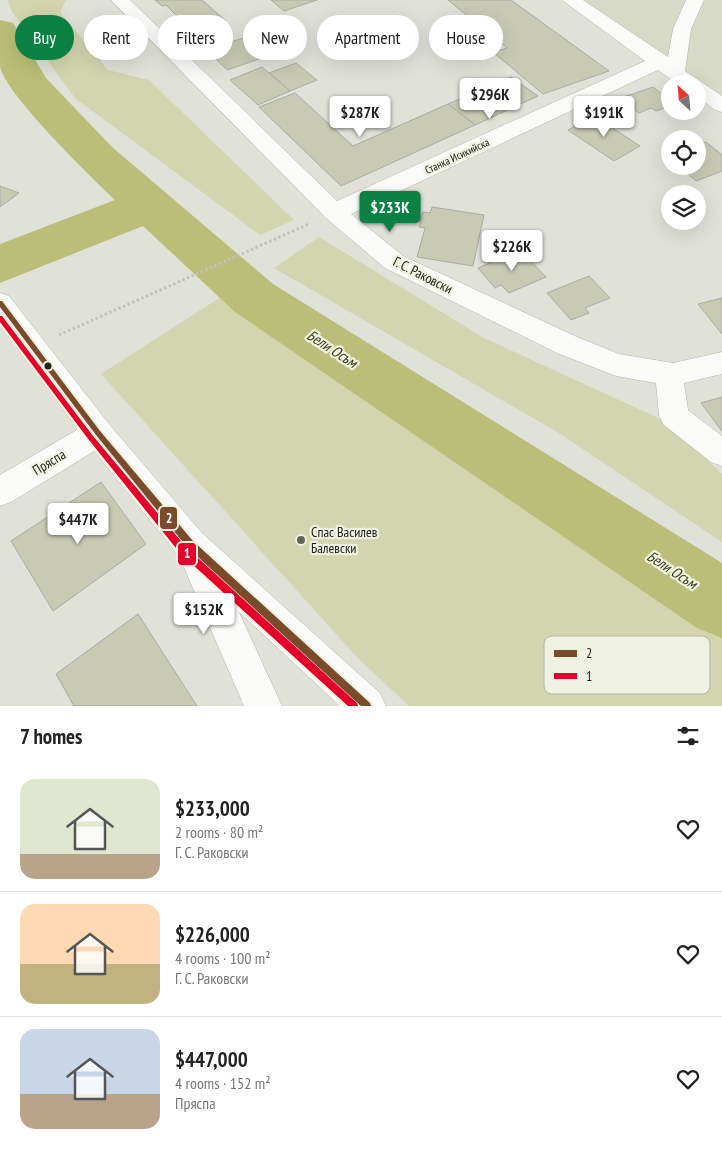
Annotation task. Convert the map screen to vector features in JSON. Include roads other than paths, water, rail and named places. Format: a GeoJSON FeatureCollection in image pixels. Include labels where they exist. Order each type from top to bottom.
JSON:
{"type":"FeatureCollection","features":[{"type":"Feature","properties":{"kind":"street","name":"Г. С. Раковски"},"geometry":{"type":"LineString","coordinates":[[120,0],[334,212],[394,262],[533,329],[616,365],[669,373],[722,363]]}},
{"type":"Feature","properties":{"kind":"street"},"geometry":{"type":"LineString","coordinates":[[571,0],[680,75]]}},
{"type":"Feature","properties":{"kind":"street"},"geometry":{"type":"LineString","coordinates":[[668,66],[695,0]]}},
{"type":"Feature","properties":{"kind":"street","name":"Станка Исикийска"},"geometry":{"type":"LineString","coordinates":[[334,212],[668,66]]}},
{"type":"Feature","properties":{"kind":"street"},"geometry":{"type":"LineString","coordinates":[[706,94],[722,106]]}},
{"type":"Feature","properties":{"kind":"street"},"geometry":{"type":"LineString","coordinates":[[0,303],[32,348],[98,433],[190,544],[359,703]]}},
{"type":"Feature","properties":{"kind":"street"},"geometry":{"type":"LineString","coordinates":[[669,373],[674,416],[722,453]]}},
{"type":"Feature","properties":{"kind":"street","name":"Пряспа"},"geometry":{"type":"LineString","coordinates":[[0,492],[98,433]]}},
{"type":"Feature","properties":{"kind":"street"},"geometry":{"type":"LineString","coordinates":[[190,544],[263,706]]}},
{"type":"Feature","properties":{"kind":"waterway","name":"Бели Осъм"},"geometry":{"type":"LineString","coordinates":[[0,31],[29,84],[96,157],[254,298],[722,603]]}},
{"type":"Feature","properties":{"kind":"waterway"},"geometry":{"type":"LineString","coordinates":[[0,264],[149,205]]}},
{"type":"Feature","properties":{"kind":"place","name":"Спас Василев Балевски"},"geometry":{"type":"Point","coordinates":[301,540]}}]}
